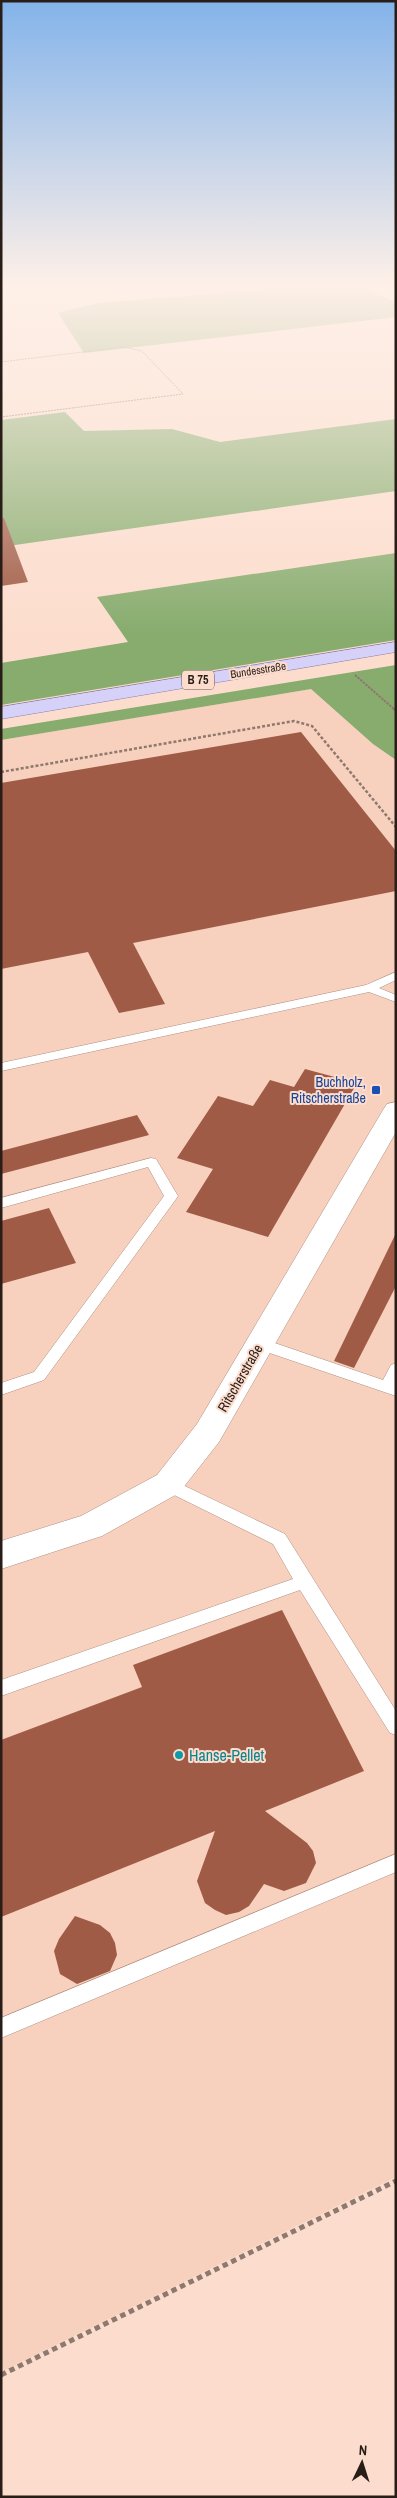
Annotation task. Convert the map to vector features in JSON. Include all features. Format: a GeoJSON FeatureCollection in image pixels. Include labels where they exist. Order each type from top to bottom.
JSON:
{"type":"FeatureCollection","features":[{"type":"Feature","properties":{"kind":"main road","name":"Bundesstraße"},"geometry":{"type":"LineString","coordinates":[[1,713],[396,647]]}},
{"type":"Feature","properties":{"kind":"street","name":"Ritscherstraße"},"geometry":{"type":"LineString","coordinates":[[1,1555],[91,1526],[168,1484],[208,1433],[393,1119]]}},
{"type":"Feature","properties":{"kind":"lane"},"geometry":{"type":"LineString","coordinates":[[1,1067],[370,988],[396,975]]}},
{"type":"Feature","properties":{"kind":"lane"},"geometry":{"type":"LineString","coordinates":[[370,988],[396,999]]}},
{"type":"Feature","properties":{"kind":"lane"},"geometry":{"type":"LineString","coordinates":[[1,1204],[151,1162],[171,1196],[39,1376],[1,1389]]}},
{"type":"Feature","properties":{"kind":"lane"},"geometry":{"type":"LineString","coordinates":[[260,1344],[392,1389],[396,1369]]}},
{"type":"Feature","properties":{"kind":"lane"},"geometry":{"type":"LineString","coordinates":[[168,1484],[280,1539],[304,1582],[396,1727]]}},
{"type":"Feature","properties":{"kind":"lane"},"geometry":{"type":"LineString","coordinates":[[1,1688],[304,1582]]}},
{"type":"Feature","properties":{"kind":"lane"},"geometry":{"type":"LineString","coordinates":[[1,2028],[396,1863]]}},
{"type":"Feature","properties":{"kind":"path"},"geometry":{"type":"LineString","coordinates":[[1,417],[123,402]]}},
{"type":"Feature","properties":{"kind":"path"},"geometry":{"type":"LineString","coordinates":[[336,657],[396,711]]}},
{"type":"Feature","properties":{"kind":"path"},"geometry":{"type":"LineString","coordinates":[[1,772],[294,720],[312,726],[396,827]]}},
{"type":"Feature","properties":{"kind":"path"},"geometry":{"type":"LineString","coordinates":[[1,2375],[396,2181]]}},
{"type":"Feature","properties":{"kind":"shaded area"},"geometry":{"type":"Polygon","coordinates":[[[311,689],[373,744],[396,760],[396,2177],[1,2372],[1,740],[311,689]]]}},
{"type":"Feature","properties":{"kind":"green space"},"geometry":{"type":"Polygon","coordinates":[[[65,412],[84,431],[172,429],[220,442],[396,419],[396,491],[1,547],[1,420],[65,412]]]}},
{"type":"Feature","properties":{"kind":"green space"},"geometry":{"type":"Polygon","coordinates":[[[396,553],[396,640],[1,705],[1,663],[128,642],[97,597],[396,553]]]}},
{"type":"Feature","properties":{"kind":"green space"},"geometry":{"type":"Polygon","coordinates":[[[396,665],[396,760],[373,744],[311,689],[1,740],[1,729],[396,665]]]}},
{"type":"Feature","properties":{"kind":"building"},"geometry":{"type":"Polygon","coordinates":[[[1,518],[4,518],[28,582],[1,586],[1,518]]]}},
{"type":"Feature","properties":{"kind":"building"},"geometry":{"type":"Polygon","coordinates":[[[301,732],[396,851],[396,891],[133,943],[165,1004],[119,1013],[88,952],[1,969],[1,783],[301,732]]]}},
{"type":"Feature","properties":{"kind":"building"},"geometry":{"type":"Polygon","coordinates":[[[305,1069],[357,1083],[268,1237],[186,1212],[213,1169],[177,1158],[218,1096],[253,1106],[270,1080],[294,1087],[305,1069]]]}},
{"type":"Feature","properties":{"kind":"building"},"geometry":{"type":"Polygon","coordinates":[[[137,1115],[149,1135],[1,1174],[1,1151],[137,1115]]]}},
{"type":"Feature","properties":{"kind":"building"},"geometry":{"type":"Polygon","coordinates":[[[49,1208],[76,1263],[1,1284],[1,1221],[49,1208]]]}},
{"type":"Feature","properties":{"kind":"building"},"geometry":{"type":"Polygon","coordinates":[[[396,1233],[396,1286],[354,1368],[334,1361],[396,1233]]]}},
{"type":"Feature","properties":{"kind":"building","name":"Hanse-Pellet"},"geometry":{"type":"Polygon","coordinates":[[[282,1610],[364,1771],[265,1811],[307,1843],[313,1851],[316,1863],[306,1883],[284,1891],[264,1884],[249,1906],[239,1912],[226,1915],[215,1910],[205,1903],[197,1881],[215,1831],[1,1917],[1,1740],[142,1687],[133,1665],[282,1610]]]}},
{"type":"Feature","properties":{"kind":"building"},"geometry":{"type":"Polygon","coordinates":[[[75,1916],[100,1925],[110,1933],[115,1943],[117,1955],[110,1971],[77,1984],[60,1974],[54,1951],[59,1939],[75,1916]]]}},
{"type":"Feature","properties":{"kind":"place","name":"Buchholz, Ritscherstraße"},"geometry":{"type":"Point","coordinates":[376,1090]}},
{"type":"Feature","properties":{"kind":"place","name":"Hanse-Pellet"},"geometry":{"type":"Point","coordinates":[179,1755]}}]}
